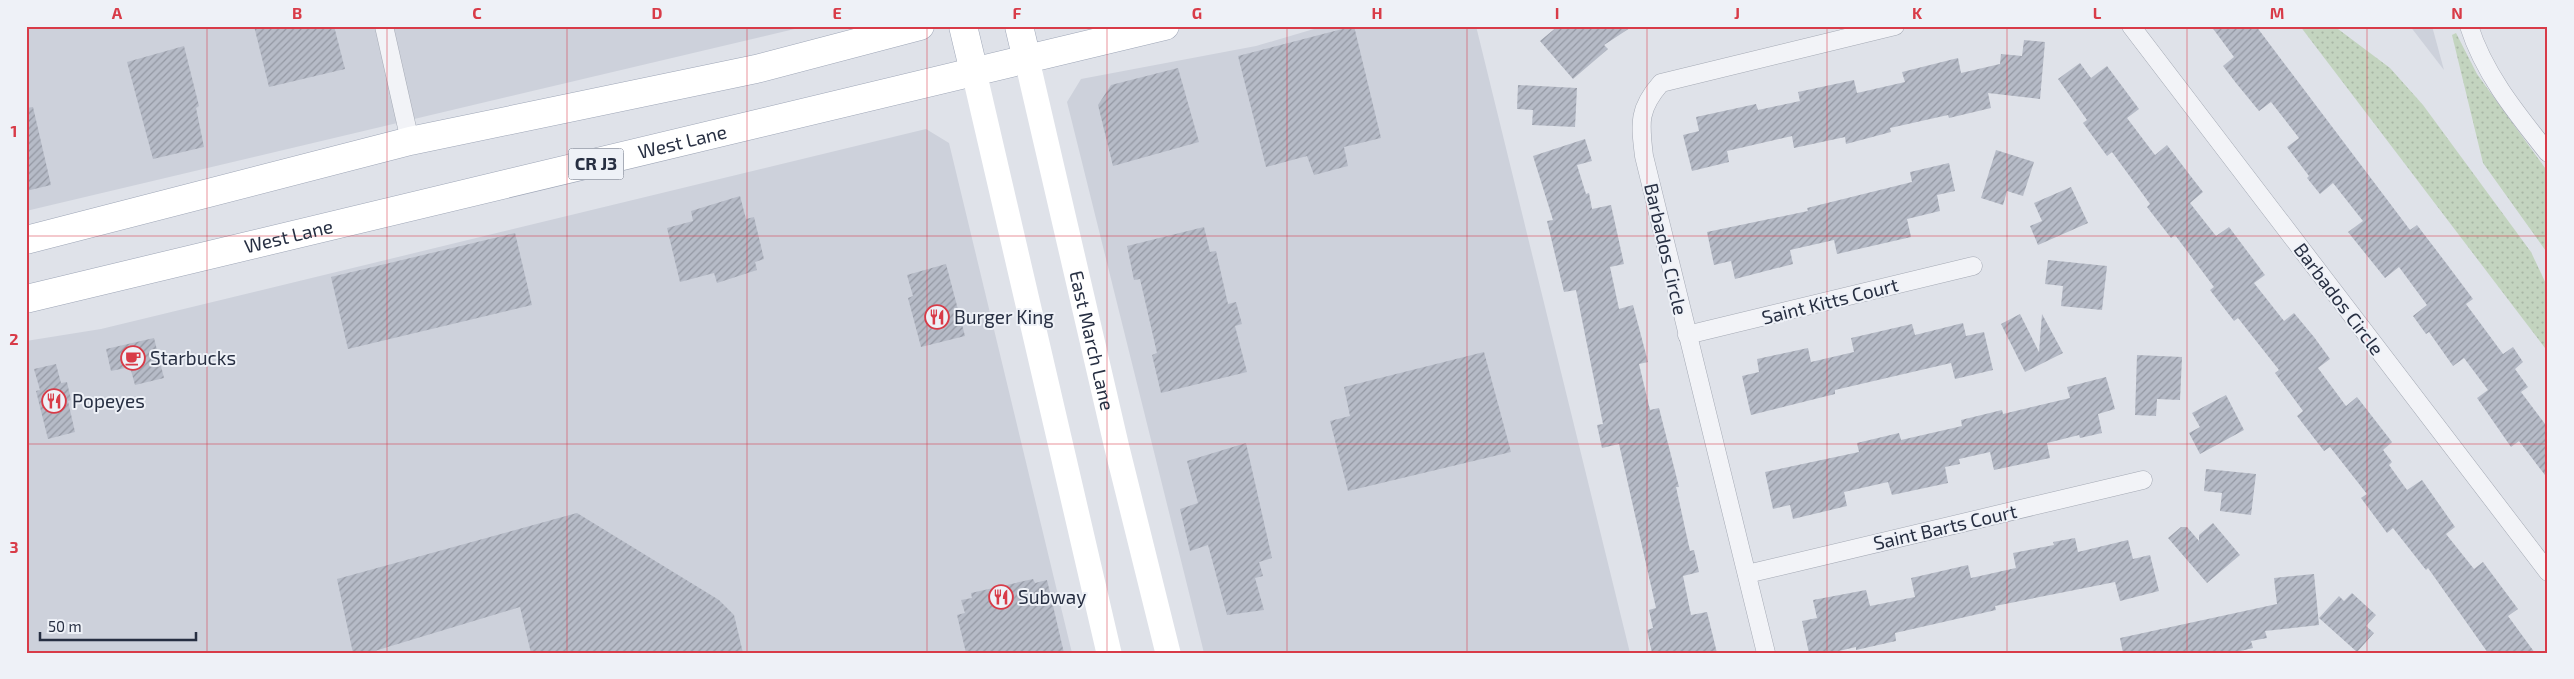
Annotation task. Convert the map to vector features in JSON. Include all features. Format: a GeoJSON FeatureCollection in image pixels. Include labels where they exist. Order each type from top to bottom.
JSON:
{"type":"FeatureCollection","features":[{"type":"Feature","properties":{"kind":"main road"},"geometry":{"type":"LineString","coordinates":[[26,240],[410,142],[756,69],[920,26]]}},
{"type":"Feature","properties":{"kind":"main road"},"geometry":{"type":"LineString","coordinates":[[964,26],[1109,653]]}},
{"type":"Feature","properties":{"kind":"main road","name":"East March Lane"},"geometry":{"type":"LineString","coordinates":[[1019,26],[1112,430],[1168,653]]}},
{"type":"Feature","properties":{"kind":"main road","name":"West Lane"},"geometry":{"type":"LineString","coordinates":[[26,300],[1165,26]]}},
{"type":"Feature","properties":{"kind":"street"},"geometry":{"type":"LineString","coordinates":[[384,26],[410,142]]}},
{"type":"Feature","properties":{"kind":"street","name":"Barbados Circle"},"geometry":{"type":"LineString","coordinates":[[1766,653],[1644,156],[1640,124],[1648,98],[1661,83],[1685,75],[1895,26]]}},
{"type":"Feature","properties":{"kind":"street","name":"Barbados Circle"},"geometry":{"type":"LineString","coordinates":[[2131,26],[2548,572]]}},
{"type":"Feature","properties":{"kind":"street"},"geometry":{"type":"LineString","coordinates":[[2469,26],[2478,52],[2502,91],[2548,153]]}},
{"type":"Feature","properties":{"kind":"street"},"geometry":{"type":"LineString","coordinates":[[26,231],[55,233]]}},
{"type":"Feature","properties":{"kind":"street","name":"Saint Kitts Court"},"geometry":{"type":"LineString","coordinates":[[1687,335],[1973,266]]}},
{"type":"Feature","properties":{"kind":"street","name":"Saint Barts Court"},"geometry":{"type":"LineString","coordinates":[[1747,574],[2143,480]]}},
{"type":"Feature","properties":{"kind":"shaded area"},"geometry":{"type":"Polygon","coordinates":[[[26,26],[807,26],[26,211],[26,26]]]}},
{"type":"Feature","properties":{"kind":"shaded area"},"geometry":{"type":"Polygon","coordinates":[[[1324,26],[1476,26],[1630,653],[1204,653],[1067,102],[1081,79],[1256,46],[1324,26]]]}},
{"type":"Feature","properties":{"kind":"shaded area"},"geometry":{"type":"Polygon","coordinates":[[[2410,26],[2432,26],[2444,70],[2410,26]]]}},
{"type":"Feature","properties":{"kind":"shaded area"},"geometry":{"type":"Polygon","coordinates":[[[926,129],[949,143],[1072,653],[26,653],[26,341],[101,329],[926,129]]]}},
{"type":"Feature","properties":{"kind":"green space"},"geometry":{"type":"Polygon","coordinates":[[[2300,26],[2334,26],[2390,68],[2423,105],[2531,252],[2548,288],[2548,352],[2300,26]]]}},
{"type":"Feature","properties":{"kind":"green space"},"geometry":{"type":"Polygon","coordinates":[[[2456,33],[2477,74],[2548,172],[2548,254],[2483,163],[2452,35],[2456,33]]]}},
{"type":"Feature","properties":{"kind":"building"},"geometry":{"type":"Polygon","coordinates":[[[254,26],[334,26],[345,69],[269,87],[254,26]]]}},
{"type":"Feature","properties":{"kind":"building"},"geometry":{"type":"Polygon","coordinates":[[[1354,26],[1381,138],[1344,147],[1348,166],[1314,175],[1307,156],[1266,167],[1238,56],[1354,26]]]}},
{"type":"Feature","properties":{"kind":"building"},"geometry":{"type":"Polygon","coordinates":[[[1558,26],[1633,26],[1604,45],[1608,49],[1573,79],[1540,41],[1558,26]]]}},
{"type":"Feature","properties":{"kind":"building"},"geometry":{"type":"Polygon","coordinates":[[[2211,26],[2256,26],[2410,230],[2417,225],[2446,263],[2473,299],[2466,304],[2503,354],[2513,347],[2523,362],[2515,369],[2528,387],[2521,392],[2548,428],[2548,479],[2519,441],[2511,447],[2477,398],[2488,390],[2464,358],[2453,366],[2429,332],[2426,334],[2413,316],[2427,305],[2399,267],[2385,278],[2348,232],[2363,221],[2333,183],[2320,194],[2307,178],[2309,176],[2287,147],[2299,138],[2271,102],[2259,111],[2223,66],[2234,57],[2211,26]]]}},
{"type":"Feature","properties":{"kind":"building"},"geometry":{"type":"Polygon","coordinates":[[[2024,40],[2045,42],[2040,99],[1988,93],[1991,108],[1949,118],[1948,115],[1890,128],[1891,132],[1846,144],[1845,137],[1794,148],[1792,136],[1727,151],[1729,162],[1692,171],[1683,135],[1699,131],[1696,117],[1756,104],[1758,110],[1800,101],[1798,92],[1854,80],[1857,93],[1905,82],[1902,72],[1958,58],[1961,73],[2000,64],[2001,54],[2022,56],[2024,40]]]}},
{"type":"Feature","properties":{"kind":"building"},"geometry":{"type":"Polygon","coordinates":[[[184,46],[199,106],[196,108],[204,147],[153,159],[127,62],[184,46]]]}},
{"type":"Feature","properties":{"kind":"building"},"geometry":{"type":"Polygon","coordinates":[[[2080,63],[2091,78],[2107,66],[2139,109],[2127,118],[2155,155],[2167,145],[2203,192],[2190,203],[2216,236],[2229,227],[2265,275],[2254,283],[2284,321],[2294,313],[2314,337],[2330,359],[2318,368],[2346,406],[2357,397],[2392,442],[2383,450],[2392,462],[2389,465],[2407,490],[2422,480],[2455,527],[2446,534],[2474,569],[2483,562],[2518,609],[2508,616],[2535,653],[2488,653],[2428,568],[2426,570],[2393,528],[2387,533],[2361,498],[2367,494],[2330,447],[2324,451],[2297,416],[2303,411],[2275,373],[2279,370],[2238,318],[2234,321],[2210,290],[2214,287],[2175,235],[2171,238],[2147,207],[2150,204],[2112,152],[2107,156],[2083,123],[2087,120],[2058,79],[2080,63]]]}},
{"type":"Feature","properties":{"kind":"building"},"geometry":{"type":"Polygon","coordinates":[[[1178,68],[1199,142],[1113,166],[1098,105],[1111,85],[1178,68]]]}},
{"type":"Feature","properties":{"kind":"building"},"geometry":{"type":"Polygon","coordinates":[[[1518,85],[1577,88],[1575,127],[1532,125],[1533,110],[1517,109],[1518,85]]]}},
{"type":"Feature","properties":{"kind":"building"},"geometry":{"type":"Polygon","coordinates":[[[33,107],[51,185],[26,191],[26,108],[33,107]]]}},
{"type":"Feature","properties":{"kind":"building"},"geometry":{"type":"Polygon","coordinates":[[[1585,139],[1592,161],[1577,165],[1586,194],[1589,193],[1592,209],[1611,205],[1624,264],[1610,267],[1619,309],[1633,305],[1648,362],[1639,364],[1650,410],[1659,408],[1679,487],[1676,487],[1690,551],[1694,550],[1699,572],[1683,576],[1691,615],[1707,612],[1717,653],[1652,653],[1647,630],[1653,628],[1649,610],[1656,608],[1619,444],[1602,448],[1597,425],[1603,424],[1576,290],[1564,292],[1547,221],[1553,220],[1533,156],[1585,139]]]}},
{"type":"Feature","properties":{"kind":"building"},"geometry":{"type":"Polygon","coordinates":[[[1996,150],[2034,162],[2023,196],[2007,191],[2003,205],[1981,198],[1996,150]]]}},
{"type":"Feature","properties":{"kind":"building"},"geometry":{"type":"Polygon","coordinates":[[[1949,163],[1955,191],[1937,195],[1940,211],[1907,219],[1911,237],[1837,254],[1834,240],[1790,250],[1793,264],[1735,279],[1731,261],[1714,265],[1707,232],[1808,211],[1807,208],[1912,182],[1910,172],[1949,163]]]}},
{"type":"Feature","properties":{"kind":"building"},"geometry":{"type":"Polygon","coordinates":[[[2071,187],[2088,223],[2038,245],[2030,226],[2042,221],[2034,203],[2071,187]]]}},
{"type":"Feature","properties":{"kind":"building"},"geometry":{"type":"Polygon","coordinates":[[[740,196],[746,219],[754,217],[764,259],[755,262],[757,270],[717,283],[714,273],[680,282],[667,228],[693,221],[691,211],[740,196]]]}},
{"type":"Feature","properties":{"kind":"building"},"geometry":{"type":"Polygon","coordinates":[[[1204,227],[1210,252],[1216,251],[1228,304],[1236,302],[1242,324],[1235,326],[1247,372],[1161,393],[1152,355],[1157,353],[1140,279],[1134,280],[1127,246],[1204,227]]]}},
{"type":"Feature","properties":{"kind":"building"},"geometry":{"type":"Polygon","coordinates":[[[515,233],[532,305],[348,349],[331,277],[515,233]]]}},
{"type":"Feature","properties":{"kind":"building"},"geometry":{"type":"Polygon","coordinates":[[[2048,260],[2107,266],[2102,310],[2061,306],[2063,286],[2045,284],[2048,260]]]}},
{"type":"Feature","properties":{"kind":"building","name":"Burger King"},"geometry":{"type":"Polygon","coordinates":[[[946,264],[965,336],[921,347],[908,298],[913,296],[907,275],[946,264]]]}},
{"type":"Feature","properties":{"kind":"building"},"geometry":{"type":"Polygon","coordinates":[[[2020,314],[2039,352],[2042,314],[2063,353],[2025,372],[2001,324],[2020,314]]]}},
{"type":"Feature","properties":{"kind":"building"},"geometry":{"type":"Polygon","coordinates":[[[1963,323],[1966,336],[1984,332],[1993,370],[1955,379],[1951,363],[1835,390],[1835,394],[1751,415],[1742,376],[1759,372],[1757,359],[1808,348],[1811,362],[1854,352],[1851,338],[1912,324],[1915,335],[1963,323]]]}},
{"type":"Feature","properties":{"kind":"building","name":"Starbucks"},"geometry":{"type":"Polygon","coordinates":[[[154,338],[164,378],[135,385],[130,367],[111,371],[106,349],[154,338]]]}},
{"type":"Feature","properties":{"kind":"building"},"geometry":{"type":"Polygon","coordinates":[[[1484,352],[1511,452],[1348,491],[1330,421],[1350,416],[1344,387],[1484,352]]]}},
{"type":"Feature","properties":{"kind":"building"},"geometry":{"type":"Polygon","coordinates":[[[2137,355],[2182,357],[2180,400],[2157,399],[2156,416],[2135,415],[2137,355]]]}},
{"type":"Feature","properties":{"kind":"building","name":"Popeyes"},"geometry":{"type":"Polygon","coordinates":[[[56,364],[61,383],[67,382],[71,400],[68,401],[75,432],[48,439],[36,391],[40,390],[34,369],[56,364]]]}},
{"type":"Feature","properties":{"kind":"building"},"geometry":{"type":"Polygon","coordinates":[[[2106,377],[2115,409],[2098,414],[2102,433],[2080,438],[2079,435],[2047,443],[2050,458],[1994,470],[1990,452],[1959,459],[1960,464],[1945,467],[1948,483],[1892,495],[1888,482],[1844,492],[1847,506],[1793,519],[1790,505],[1773,509],[1765,472],[1859,452],[1857,443],[1899,433],[1901,440],[1962,426],[1961,420],[2002,410],[2003,414],[2070,398],[2067,387],[2106,377]]]}},
{"type":"Feature","properties":{"kind":"building"},"geometry":{"type":"Polygon","coordinates":[[[2226,395],[2244,430],[2200,454],[2189,433],[2200,427],[2192,413],[2226,395]]]}},
{"type":"Feature","properties":{"kind":"building"},"geometry":{"type":"Polygon","coordinates":[[[1246,443],[1272,558],[1259,562],[1263,576],[1255,578],[1264,610],[1227,615],[1208,545],[1190,551],[1180,509],[1198,503],[1187,461],[1246,443]]]}},
{"type":"Feature","properties":{"kind":"building"},"geometry":{"type":"Polygon","coordinates":[[[2206,469],[2256,474],[2251,515],[2220,511],[2222,493],[2204,491],[2206,469]]]}},
{"type":"Feature","properties":{"kind":"building"},"geometry":{"type":"Polygon","coordinates":[[[577,513],[719,600],[734,615],[743,653],[531,653],[520,607],[368,653],[353,653],[337,579],[577,513]]]}},
{"type":"Feature","properties":{"kind":"building"},"geometry":{"type":"Polygon","coordinates":[[[2213,523],[2240,555],[2207,583],[2168,538],[2181,527],[2187,527],[2199,541],[2199,535],[2213,523]]]}},
{"type":"Feature","properties":{"kind":"building"},"geometry":{"type":"Polygon","coordinates":[[[2075,538],[2078,552],[2128,540],[2133,559],[2150,555],[2159,591],[2120,601],[2115,582],[1995,606],[1996,610],[1895,633],[1896,641],[1856,650],[1856,647],[1830,653],[1809,653],[1802,621],[1817,618],[1813,600],[1866,590],[1870,606],[1915,597],[1911,578],[1968,565],[1971,578],[2016,568],[2013,553],[2054,545],[2053,542],[2075,538]]]}},
{"type":"Feature","properties":{"kind":"building"},"geometry":{"type":"Polygon","coordinates":[[[2314,574],[2319,625],[2265,631],[2267,638],[2251,641],[2253,648],[2232,653],[2123,653],[2120,638],[2277,604],[2274,578],[2314,574]]]}},
{"type":"Feature","properties":{"kind":"building"},"geometry":{"type":"Polygon","coordinates":[[[1033,579],[1035,583],[1047,580],[1064,653],[966,653],[957,615],[965,613],[961,600],[972,598],[971,593],[1033,579]]]}},
{"type":"Feature","properties":{"kind":"building"},"geometry":{"type":"Polygon","coordinates":[[[2352,593],[2376,615],[2366,626],[2374,633],[2357,652],[2319,618],[2339,596],[2344,601],[2352,593]]]}},
{"type":"Feature","properties":{"kind":"place","name":"Burger King"},"geometry":{"type":"Point","coordinates":[937,317]}},
{"type":"Feature","properties":{"kind":"place","name":"Starbucks"},"geometry":{"type":"Point","coordinates":[133,358]}},
{"type":"Feature","properties":{"kind":"place","name":"Popeyes"},"geometry":{"type":"Point","coordinates":[54,401]}},
{"type":"Feature","properties":{"kind":"place","name":"Subway"},"geometry":{"type":"Point","coordinates":[1001,597]}}]}
